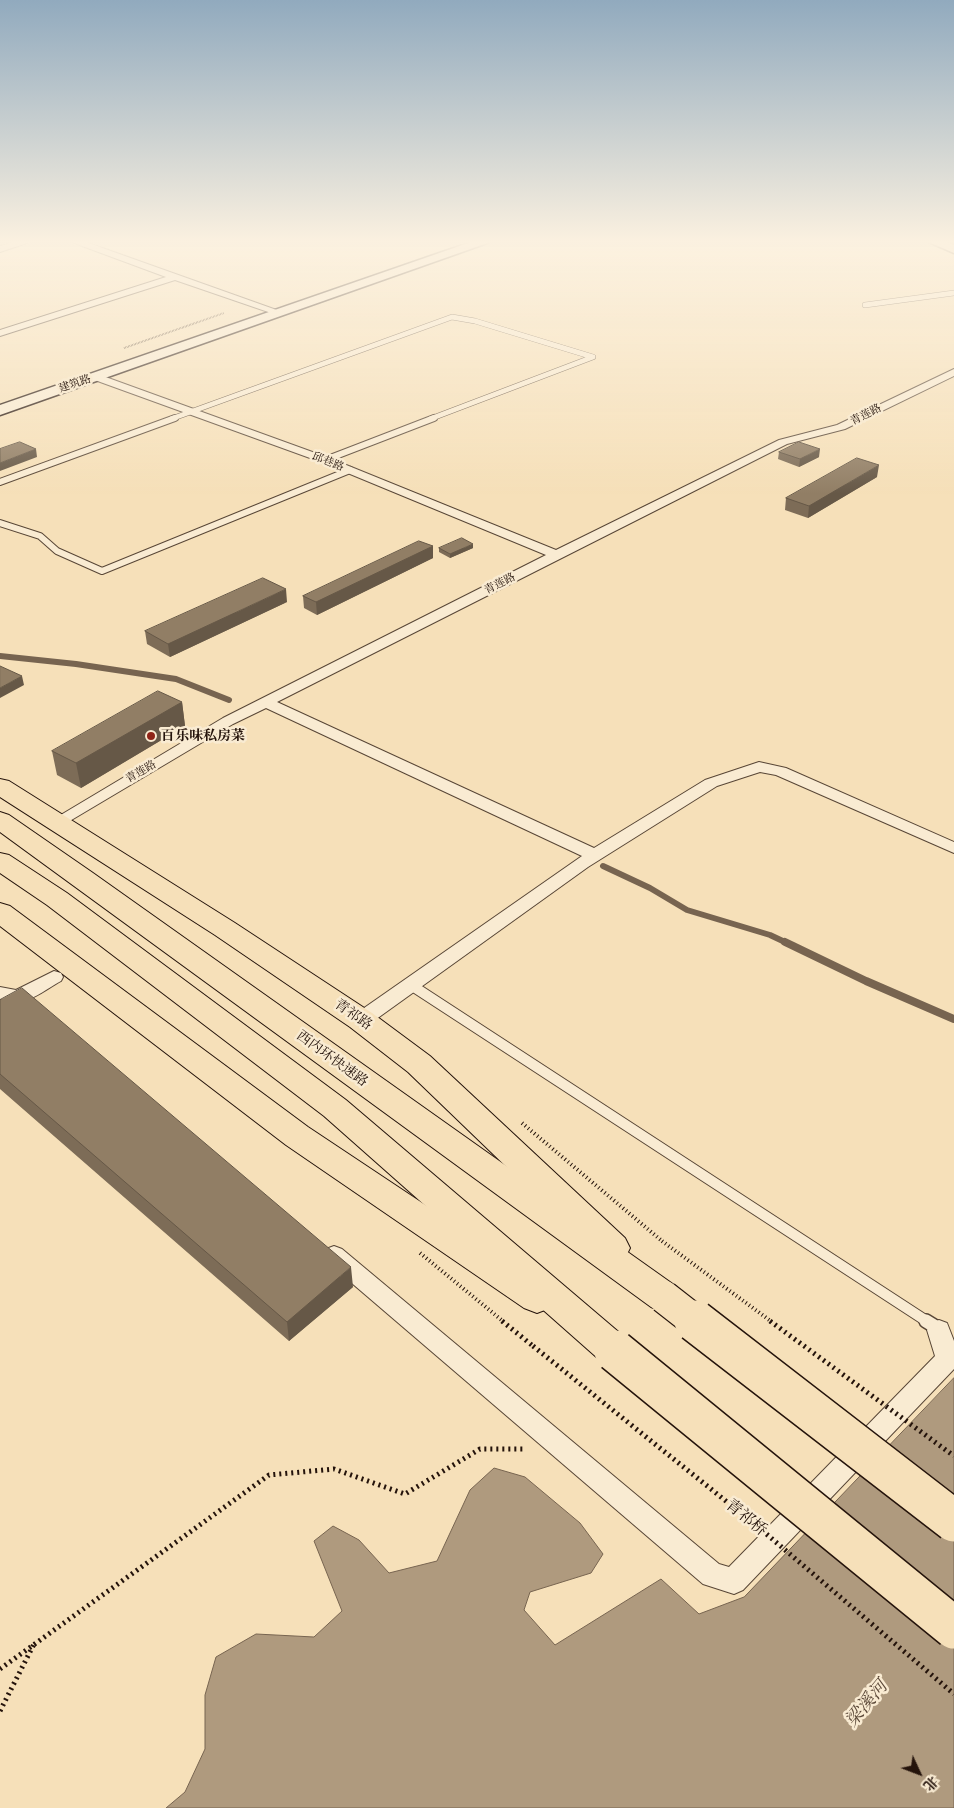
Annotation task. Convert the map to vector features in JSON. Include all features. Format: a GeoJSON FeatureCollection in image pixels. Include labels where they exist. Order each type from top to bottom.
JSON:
{"type":"FeatureCollection","features":[{"type":"Feature","properties":{"kind":"main road","name":"建筑路"},"geometry":{"type":"LineString","coordinates":[[0,398],[217,324]]}},
{"type":"Feature","properties":{"kind":"main road","name":"建筑路"},"geometry":{"type":"LineString","coordinates":[[0,410],[247,324]]}},
{"type":"Feature","properties":{"kind":"main road","name":"青祁路"},"geometry":{"type":"LineString","coordinates":[[0,786],[225,928],[360,1020],[419,1064],[664,1298]]}},
{"type":"Feature","properties":{"kind":"main road","name":"西内环快速路"},"geometry":{"type":"LineString","coordinates":[[0,820],[103,892],[481,1169],[664,1298]]}},
{"type":"Feature","properties":{"kind":"main road"},"geometry":{"type":"LineString","coordinates":[[0,861],[57,899],[335,1108],[615,1350],[954,1628]]}},
{"type":"Feature","properties":{"kind":"main road"},"geometry":{"type":"LineString","coordinates":[[0,912],[298,1136],[615,1350]]}},
{"type":"Feature","properties":{"kind":"main road"},"geometry":{"type":"LineString","coordinates":[[664,1298],[954,1521]]}},
{"type":"Feature","properties":{"kind":"street"},"geometry":{"type":"LineString","coordinates":[[0,333],[26,324]]}},
{"type":"Feature","properties":{"kind":"street","name":"青莲路"},"geometry":{"type":"LineString","coordinates":[[57,822],[228,721],[556,555],[783,442],[842,428],[954,372]]}},
{"type":"Feature","properties":{"kind":"street","name":"邱巷路"},"geometry":{"type":"LineString","coordinates":[[96,377],[325,460],[556,555]]}},
{"type":"Feature","properties":{"kind":"street"},"geometry":{"type":"LineString","coordinates":[[265,702],[594,855]]}},
{"type":"Feature","properties":{"kind":"street"},"geometry":{"type":"LineString","coordinates":[[360,1020],[594,855],[711,783],[758,767],[780,771],[954,848]]}},
{"type":"Feature","properties":{"kind":"street"},"geometry":{"type":"LineString","coordinates":[[9,995],[54,977]]}},
{"type":"Feature","properties":{"kind":"street"},"geometry":{"type":"LineString","coordinates":[[9,995],[32,999],[40,1005]]}},
{"type":"Feature","properties":{"kind":"street"},"geometry":{"type":"LineString","coordinates":[[320,1243],[712,1575],[734,1581],[948,1359],[939,1330]]}},
{"type":"Feature","properties":{"kind":"lane"},"geometry":{"type":"LineString","coordinates":[[0,482],[434,324]]}},
{"type":"Feature","properties":{"kind":"lane"},"geometry":{"type":"LineString","coordinates":[[325,460],[593,357],[487,324]]}},
{"type":"Feature","properties":{"kind":"lane"},"geometry":{"type":"LineString","coordinates":[[0,523],[40,536],[57,551],[102,571],[350,470]]}},
{"type":"Feature","properties":{"kind":"lane"},"geometry":{"type":"LineString","coordinates":[[411,985],[939,1330]]}},
{"type":"Feature","properties":{"kind":"path"},"geometry":{"type":"LineString","coordinates":[[519,1120],[662,1241],[954,1456]]}},
{"type":"Feature","properties":{"kind":"path","name":"青祁桥"},"geometry":{"type":"LineString","coordinates":[[533,1346],[757,1526],[954,1694]]}},
{"type":"Feature","properties":{"kind":"path"},"geometry":{"type":"LineString","coordinates":[[0,1669],[269,1475],[334,1470],[405,1494],[480,1449],[562,1448]]}},
{"type":"Feature","properties":{"kind":"path"},"geometry":{"type":"LineString","coordinates":[[0,1711],[35,1644]]}},
{"type":"Feature","properties":{"kind":"water","name":"梁溪河"},"geometry":{"type":"Polygon","coordinates":[[[954,1378],[954,1808],[166,1808],[185,1792],[205,1749],[205,1695],[216,1657],[256,1634],[314,1637],[342,1611],[314,1541],[333,1526],[359,1540],[389,1573],[437,1561],[470,1490],[494,1468],[525,1477],[580,1523],[603,1554],[591,1573],[530,1592],[524,1610],[555,1645],[661,1579],[699,1614],[744,1597],[954,1378]]]}},
{"type":"Feature","properties":{"kind":"building"},"geometry":{"type":"Polygon","coordinates":[[[20,442],[36,449],[0,463],[0,449],[20,442]]]}},
{"type":"Feature","properties":{"kind":"building"},"geometry":{"type":"Polygon","coordinates":[[[799,442],[820,449],[800,459],[779,452],[799,442]]]}},
{"type":"Feature","properties":{"kind":"building"},"geometry":{"type":"Polygon","coordinates":[[[857,458],[879,465],[809,506],[786,498],[857,458]]]}},
{"type":"Feature","properties":{"kind":"building"},"geometry":{"type":"Polygon","coordinates":[[[462,538],[473,544],[450,554],[439,548],[462,538]]]}},
{"type":"Feature","properties":{"kind":"building"},"geometry":{"type":"Polygon","coordinates":[[[419,541],[433,546],[316,602],[303,596],[419,541]]]}},
{"type":"Feature","properties":{"kind":"building"},"geometry":{"type":"Polygon","coordinates":[[[263,578],[286,589],[168,644],[145,631],[263,578]]]}},
{"type":"Feature","properties":{"kind":"building"},"geometry":{"type":"Polygon","coordinates":[[[0,666],[22,676],[0,688],[0,666]]]}},
{"type":"Feature","properties":{"kind":"building"},"geometry":{"type":"Polygon","coordinates":[[[158,691],[182,702],[76,763],[52,751],[158,691]]]}},
{"type":"Feature","properties":{"kind":"building"},"geometry":{"type":"Polygon","coordinates":[[[22,988],[351,1267],[287,1322],[0,1074],[0,1000],[22,988]]]}},
{"type":"Feature","properties":{"kind":"waterway"},"geometry":{"type":"LineString","coordinates":[[0,656],[76,664],[176,679],[229,700]]}},
{"type":"Feature","properties":{"kind":"waterway"},"geometry":{"type":"LineString","coordinates":[[603,866],[650,888],[687,910],[770,935],[787,943]]}},
{"type":"Feature","properties":{"kind":"waterway"},"geometry":{"type":"LineString","coordinates":[[785,942],[866,981],[954,1019]]}},
{"type":"Feature","properties":{"kind":"place","name":"百乐味私房菜"},"geometry":{"type":"Point","coordinates":[151,736]}}]}
